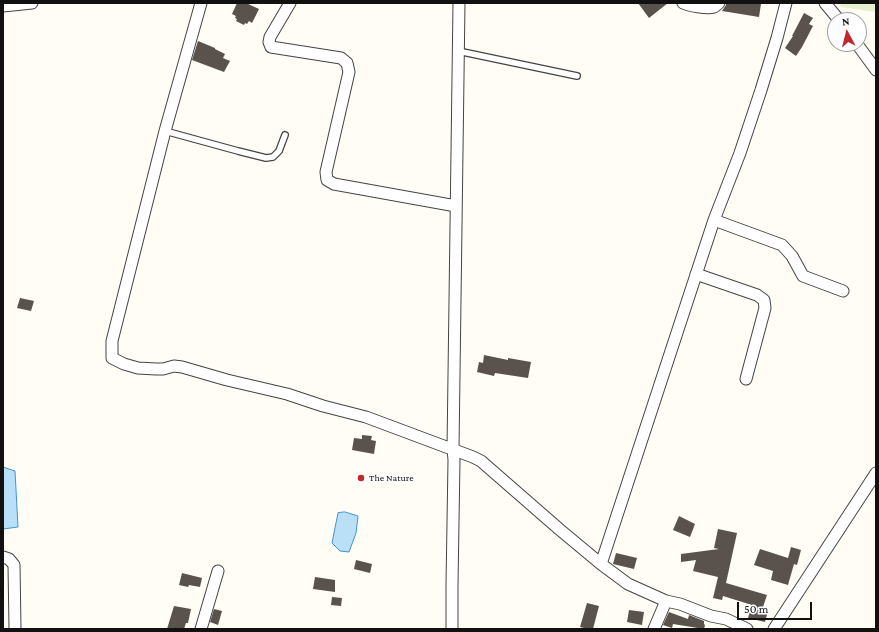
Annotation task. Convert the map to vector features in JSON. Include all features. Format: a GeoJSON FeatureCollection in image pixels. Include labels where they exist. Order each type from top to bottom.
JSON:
{"type":"FeatureCollection","features":[{"type":"Feature","properties":{"kind":"street"},"geometry":{"type":"LineString","coordinates":[[3,6],[32,3]]}},
{"type":"Feature","properties":{"kind":"street"},"geometry":{"type":"LineString","coordinates":[[201,3],[165,131],[112,341],[112,358],[124,364],[138,368],[156,370],[174,366],[182,367],[227,380],[287,394],[323,406],[366,417],[453,449],[481,461],[529,504],[601,564],[631,586],[666,601],[680,604],[711,616],[726,619],[747,629]]}},
{"type":"Feature","properties":{"kind":"street"},"geometry":{"type":"LineString","coordinates":[[290,3],[270,37],[269,42],[271,47],[341,58],[347,63],[350,72],[326,172],[327,180],[334,184],[456,206]]}},
{"type":"Feature","properties":{"kind":"street"},"geometry":{"type":"LineString","coordinates":[[452,629],[459,3]]}},
{"type":"Feature","properties":{"kind":"street"},"geometry":{"type":"LineString","coordinates":[[683,3],[707,8],[714,7],[719,3]]}},
{"type":"Feature","properties":{"kind":"street"},"geometry":{"type":"LineString","coordinates":[[601,564],[714,220],[740,153],[759,97],[786,3]]}},
{"type":"Feature","properties":{"kind":"street"},"geometry":{"type":"LineString","coordinates":[[825,3],[832,12]]}},
{"type":"Feature","properties":{"kind":"street"},"geometry":{"type":"LineString","coordinates":[[863,52],[876,70]]}},
{"type":"Feature","properties":{"kind":"street"},"geometry":{"type":"LineString","coordinates":[[714,220],[782,245],[792,256],[803,276],[843,291]]}},
{"type":"Feature","properties":{"kind":"street"},"geometry":{"type":"LineString","coordinates":[[696,274],[757,296],[764,300],[765,308],[746,379]]}},
{"type":"Feature","properties":{"kind":"street"},"geometry":{"type":"LineString","coordinates":[[774,629],[876,473]]}},
{"type":"Feature","properties":{"kind":"street"},"geometry":{"type":"LineString","coordinates":[[3,557],[14,565],[15,629]]}},
{"type":"Feature","properties":{"kind":"street"},"geometry":{"type":"LineString","coordinates":[[201,629],[218,571]]}},
{"type":"Feature","properties":{"kind":"street"},"geometry":{"type":"LineString","coordinates":[[654,629],[666,601]]}},
{"type":"Feature","properties":{"kind":"lane"},"geometry":{"type":"LineString","coordinates":[[458,51],[577,76]]}},
{"type":"Feature","properties":{"kind":"lane"},"geometry":{"type":"LineString","coordinates":[[165,131],[266,158],[273,156],[279,151],[285,135]]}},
{"type":"Feature","properties":{"kind":"green space"},"geometry":{"type":"Polygon","coordinates":[[[841,3],[876,3],[876,12],[840,7],[841,3]]]}},
{"type":"Feature","properties":{"kind":"water"},"geometry":{"type":"Polygon","coordinates":[[[3,467],[15,471],[18,527],[3,529],[3,467]]]}},
{"type":"Feature","properties":{"kind":"water"},"geometry":{"type":"Polygon","coordinates":[[[345,512],[358,516],[356,533],[349,552],[340,551],[332,543],[338,513],[345,512]]]}},
{"type":"Feature","properties":{"kind":"building"},"geometry":{"type":"Polygon","coordinates":[[[237,3],[246,3],[259,9],[252,23],[249,21],[244,25],[236,21],[236,16],[232,14],[237,3]]]}},
{"type":"Feature","properties":{"kind":"building"},"geometry":{"type":"Polygon","coordinates":[[[638,3],[668,3],[649,18],[638,3]]]}},
{"type":"Feature","properties":{"kind":"building"},"geometry":{"type":"Polygon","coordinates":[[[726,3],[761,4],[759,17],[722,11],[726,3]]]}},
{"type":"Feature","properties":{"kind":"building"},"geometry":{"type":"Polygon","coordinates":[[[804,13],[813,18],[809,24],[813,26],[796,56],[785,48],[793,36],[804,13]]]}},
{"type":"Feature","properties":{"kind":"building"},"geometry":{"type":"Polygon","coordinates":[[[198,41],[225,54],[223,58],[230,61],[224,72],[192,60],[198,41]]]}},
{"type":"Feature","properties":{"kind":"building"},"geometry":{"type":"Polygon","coordinates":[[[20,298],[34,301],[31,311],[17,308],[20,298]]]}},
{"type":"Feature","properties":{"kind":"building"},"geometry":{"type":"Polygon","coordinates":[[[484,355],[508,360],[508,358],[531,362],[528,378],[495,373],[494,376],[477,372],[479,362],[483,363],[484,355]]]}},
{"type":"Feature","properties":{"kind":"building"},"geometry":{"type":"Polygon","coordinates":[[[362,435],[372,436],[371,440],[376,441],[374,454],[352,450],[354,438],[362,439],[362,435]]]}},
{"type":"Feature","properties":{"kind":"building"},"geometry":{"type":"Polygon","coordinates":[[[679,516],[695,524],[690,537],[673,530],[679,516]]]}},
{"type":"Feature","properties":{"kind":"building"},"geometry":{"type":"Polygon","coordinates":[[[718,529],[737,533],[726,583],[767,595],[762,610],[768,611],[765,622],[748,618],[752,605],[723,596],[722,600],[713,598],[718,577],[693,571],[696,560],[681,562],[681,554],[719,549],[714,548],[718,529]]]}},
{"type":"Feature","properties":{"kind":"building"},"geometry":{"type":"Polygon","coordinates":[[[791,547],[801,550],[797,565],[794,564],[788,585],[771,580],[773,571],[754,565],[760,549],[788,558],[791,547]]]}},
{"type":"Feature","properties":{"kind":"building"},"geometry":{"type":"Polygon","coordinates":[[[616,553],[637,558],[634,569],[613,564],[616,553]]]}},
{"type":"Feature","properties":{"kind":"building"},"geometry":{"type":"Polygon","coordinates":[[[356,560],[372,564],[370,573],[354,569],[356,560]]]}},
{"type":"Feature","properties":{"kind":"building"},"geometry":{"type":"Polygon","coordinates":[[[182,573],[202,578],[200,587],[179,585],[182,573]]]}},
{"type":"Feature","properties":{"kind":"building"},"geometry":{"type":"Polygon","coordinates":[[[315,577],[335,580],[335,592],[313,589],[315,577]]]}},
{"type":"Feature","properties":{"kind":"building"},"geometry":{"type":"Polygon","coordinates":[[[332,597],[342,598],[341,606],[331,605],[332,597]]]}},
{"type":"Feature","properties":{"kind":"building"},"geometry":{"type":"Polygon","coordinates":[[[587,603],[599,606],[593,629],[580,627],[587,603]]]}},
{"type":"Feature","properties":{"kind":"building"},"geometry":{"type":"Polygon","coordinates":[[[174,606],[191,609],[188,623],[186,623],[184,629],[167,629],[174,606]]]}},
{"type":"Feature","properties":{"kind":"building"},"geometry":{"type":"Polygon","coordinates":[[[214,609],[222,611],[218,625],[210,622],[214,609]]]}},
{"type":"Feature","properties":{"kind":"building"},"geometry":{"type":"Polygon","coordinates":[[[629,610],[644,612],[642,625],[627,622],[629,610]]]}},
{"type":"Feature","properties":{"kind":"building"},"geometry":{"type":"Polygon","coordinates":[[[669,612],[688,619],[689,615],[704,621],[704,629],[673,624],[672,628],[663,625],[669,612]]]}},
{"type":"Feature","properties":{"kind":"place","name":"The Nature"},"geometry":{"type":"Point","coordinates":[361,478]}}]}
